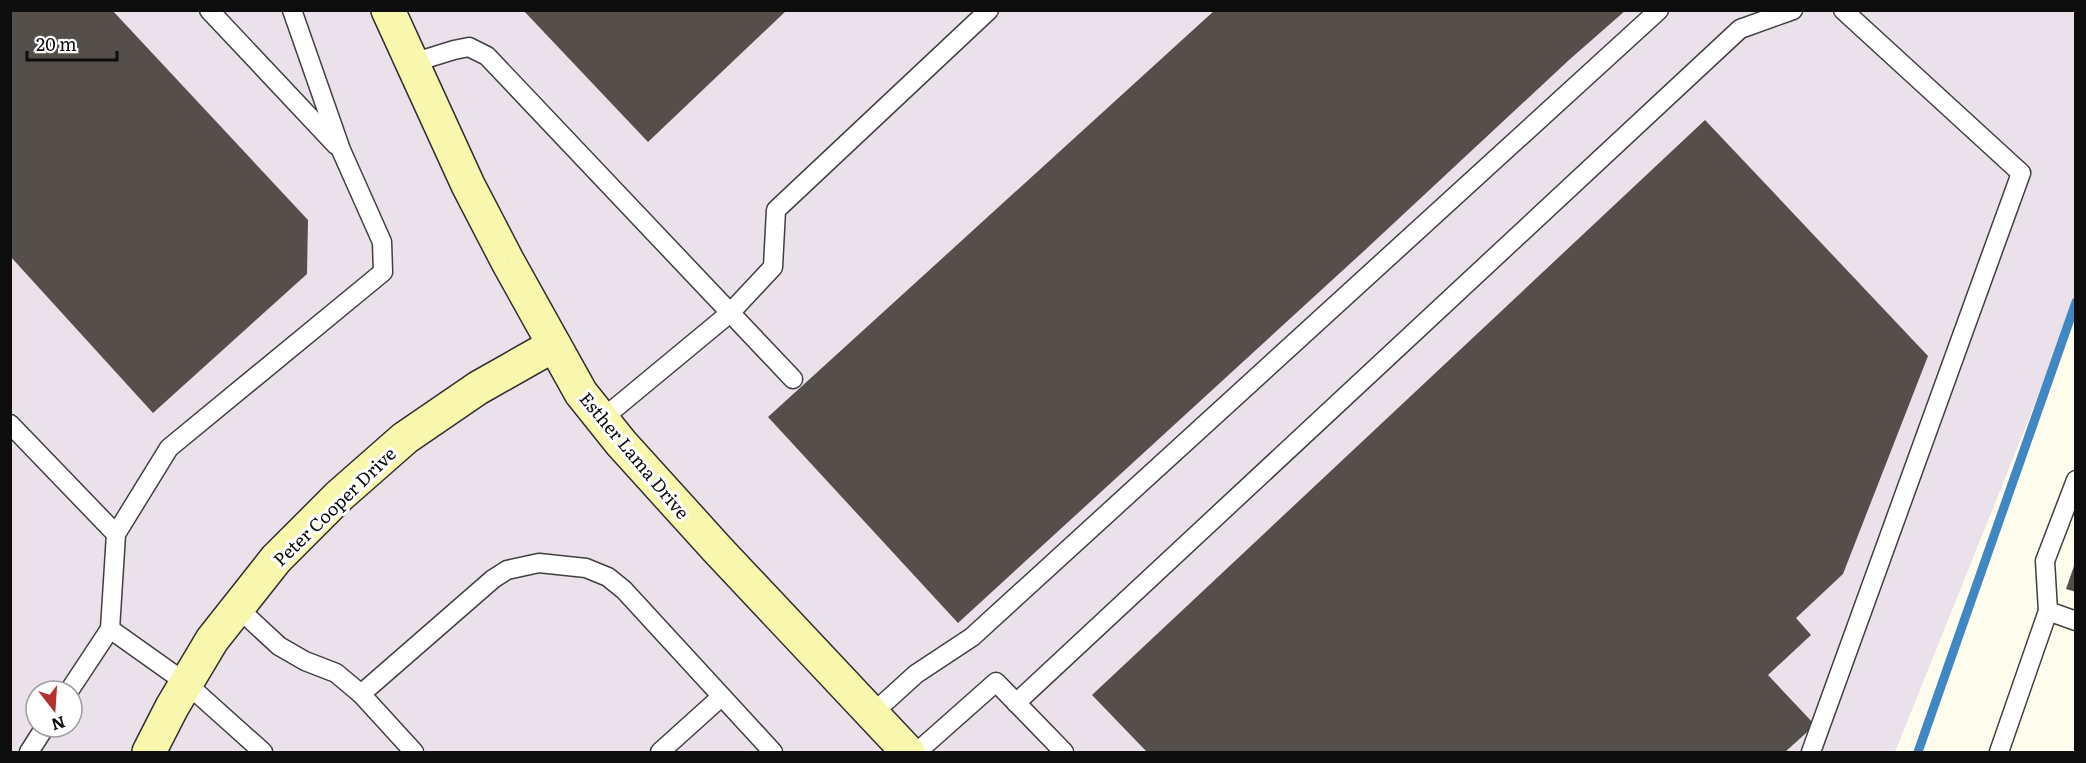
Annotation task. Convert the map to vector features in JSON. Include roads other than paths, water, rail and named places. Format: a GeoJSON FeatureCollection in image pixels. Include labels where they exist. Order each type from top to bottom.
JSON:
{"type":"FeatureCollection","features":[{"type":"Feature","properties":{"kind":"street","name":"Esther Lama Drive"},"geometry":{"type":"LineString","coordinates":[[388,10],[468,184],[581,393],[621,443],[717,549],[908,753]]}},
{"type":"Feature","properties":{"kind":"street","name":"Peter Cooper Drive"},"geometry":{"type":"LineString","coordinates":[[149,753],[212,640],[276,559],[339,496],[405,438],[478,388],[554,345]]}},
{"type":"Feature","properties":{"kind":"lane"},"geometry":{"type":"LineString","coordinates":[[209,10],[341,150]]}},
{"type":"Feature","properties":{"kind":"lane"},"geometry":{"type":"LineString","coordinates":[[77,679],[110,629],[116,534],[169,448],[383,272],[382,242],[341,150],[292,10]]}},
{"type":"Feature","properties":{"kind":"lane"},"geometry":{"type":"LineString","coordinates":[[602,419],[730,313],[773,267],[776,210],[990,10]]}},
{"type":"Feature","properties":{"kind":"lane"},"geometry":{"type":"LineString","coordinates":[[872,714],[916,674],[972,637],[1659,10]]}},
{"type":"Feature","properties":{"kind":"lane"},"geometry":{"type":"LineString","coordinates":[[1016,703],[1740,29],[1793,10]]}},
{"type":"Feature","properties":{"kind":"lane"},"geometry":{"type":"LineString","coordinates":[[1810,753],[2021,173],[1843,10]]}},
{"type":"Feature","properties":{"kind":"lane"},"geometry":{"type":"LineString","coordinates":[[411,63],[454,50],[469,48],[487,56],[793,379]]}},
{"type":"Feature","properties":{"kind":"lane"},"geometry":{"type":"LineString","coordinates":[[10,424],[116,534]]}},
{"type":"Feature","properties":{"kind":"lane"},"geometry":{"type":"LineString","coordinates":[[1999,753],[2048,611],[2045,561],[2076,480]]}},
{"type":"Feature","properties":{"kind":"lane"},"geometry":{"type":"LineString","coordinates":[[361,694],[493,579],[507,570],[539,563],[586,568],[608,577],[624,590],[773,753]]}},
{"type":"Feature","properties":{"kind":"lane"},"geometry":{"type":"LineString","coordinates":[[238,608],[279,646],[305,661],[336,673],[361,694],[414,753]]}},
{"type":"Feature","properties":{"kind":"lane"},"geometry":{"type":"LineString","coordinates":[[2048,611],[2076,621]]}},
{"type":"Feature","properties":{"kind":"lane"},"geometry":{"type":"LineString","coordinates":[[110,629],[186,683],[263,753]]}},
{"type":"Feature","properties":{"kind":"lane"},"geometry":{"type":"LineString","coordinates":[[917,753],[996,682],[1064,753]]}},
{"type":"Feature","properties":{"kind":"lane"},"geometry":{"type":"LineString","coordinates":[[660,753],[722,697]]}},
{"type":"Feature","properties":{"kind":"lane"},"geometry":{"type":"LineString","coordinates":[[29,753],[38,739]]}},
{"type":"Feature","properties":{"kind":"waterway"},"geometry":{"type":"LineString","coordinates":[[1918,752],[2076,302]]}}]}
